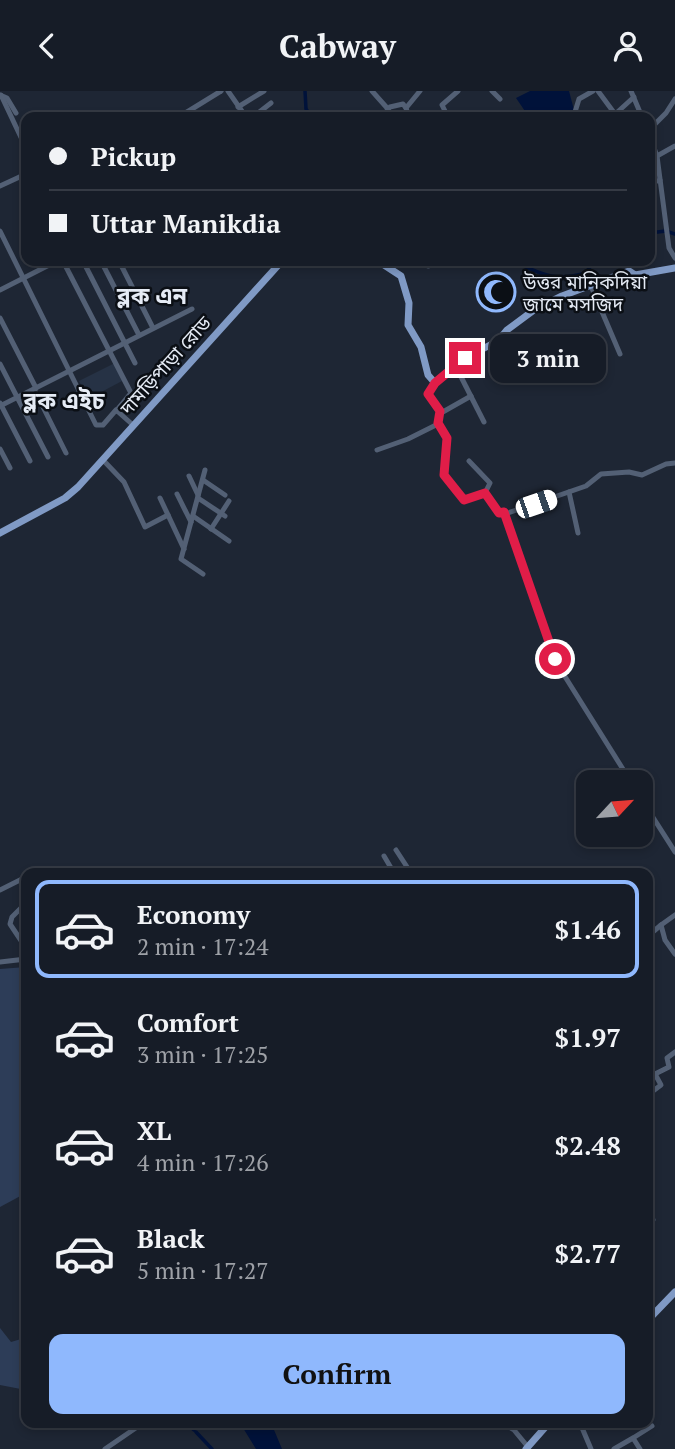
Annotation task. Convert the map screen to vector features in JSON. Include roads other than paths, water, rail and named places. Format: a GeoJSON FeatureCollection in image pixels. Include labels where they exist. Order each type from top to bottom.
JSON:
{"type":"FeatureCollection","features":[{"type":"Feature","properties":{"kind":"main road","name":"দামড়িপাড়া রোড"},"geometry":{"type":"LineString","coordinates":[[0,533],[72,494],[277,266]]}},
{"type":"Feature","properties":{"kind":"main road"},"geometry":{"type":"LineString","coordinates":[[386,266],[401,276],[411,315],[408,325],[421,347],[428,375],[435,383],[455,365],[498,341],[507,330],[534,310],[629,271],[635,275],[675,268]]}},
{"type":"Feature","properties":{"kind":"main road"},"geometry":{"type":"LineString","coordinates":[[653,1315],[675,1292]]}},
{"type":"Feature","properties":{"kind":"main road"},"geometry":{"type":"LineString","coordinates":[[527,1448],[545,1428]]}},
{"type":"Feature","properties":{"kind":"street"},"geometry":{"type":"LineString","coordinates":[[187,112],[221,91]]}},
{"type":"Feature","properties":{"kind":"street"},"geometry":{"type":"LineString","coordinates":[[228,91],[240,112]]}},
{"type":"Feature","properties":{"kind":"street"},"geometry":{"type":"LineString","coordinates":[[238,107],[264,91]]}},
{"type":"Feature","properties":{"kind":"street"},"geometry":{"type":"LineString","coordinates":[[372,91],[388,109]]}},
{"type":"Feature","properties":{"kind":"street"},"geometry":{"type":"LineString","coordinates":[[406,108],[413,103],[420,91]]}},
{"type":"Feature","properties":{"kind":"street"},"geometry":{"type":"LineString","coordinates":[[446,112],[442,105],[458,91]]}},
{"type":"Feature","properties":{"kind":"street"},"geometry":{"type":"LineString","coordinates":[[492,91],[500,99]]}},
{"type":"Feature","properties":{"kind":"street"},"geometry":{"type":"LineString","coordinates":[[575,112],[579,99],[596,91],[610,112]]}},
{"type":"Feature","properties":{"kind":"street"},"geometry":{"type":"LineString","coordinates":[[617,112],[633,94],[640,112]]}},
{"type":"Feature","properties":{"kind":"street"},"geometry":{"type":"LineString","coordinates":[[0,95],[7,98],[16,113]]}},
{"type":"Feature","properties":{"kind":"street"},"geometry":{"type":"LineString","coordinates":[[0,95],[21,138]]}},
{"type":"Feature","properties":{"kind":"street"},"geometry":{"type":"LineString","coordinates":[[655,125],[675,99]]}},
{"type":"Feature","properties":{"kind":"street"},"geometry":{"type":"LineString","coordinates":[[259,112],[271,103]]}},
{"type":"Feature","properties":{"kind":"street"},"geometry":{"type":"LineString","coordinates":[[386,112],[402,104],[407,112]]}},
{"type":"Feature","properties":{"kind":"street"},"geometry":{"type":"LineString","coordinates":[[657,156],[675,146]]}},
{"type":"Feature","properties":{"kind":"street"},"geometry":{"type":"LineString","coordinates":[[655,150],[669,248],[675,258]]}},
{"type":"Feature","properties":{"kind":"street"},"geometry":{"type":"LineString","coordinates":[[0,186],[21,176]]}},
{"type":"Feature","properties":{"kind":"street"},"geometry":{"type":"LineString","coordinates":[[655,182],[660,180]]}},
{"type":"Feature","properties":{"kind":"street"},"geometry":{"type":"LineString","coordinates":[[0,231],[96,425],[103,425],[131,393],[66,266]]}},
{"type":"Feature","properties":{"kind":"street"},"geometry":{"type":"LineString","coordinates":[[0,290],[47,266]]}},
{"type":"Feature","properties":{"kind":"street"},"geometry":{"type":"LineString","coordinates":[[86,266],[135,363]]}},
{"type":"Feature","properties":{"kind":"street"},"geometry":{"type":"LineString","coordinates":[[104,266],[139,335]]}},
{"type":"Feature","properties":{"kind":"street"},"geometry":{"type":"LineString","coordinates":[[122,266],[153,328]]}},
{"type":"Feature","properties":{"kind":"street"},"geometry":{"type":"LineString","coordinates":[[591,286],[620,354]]}},
{"type":"Feature","properties":{"kind":"street"},"geometry":{"type":"LineString","coordinates":[[30,461],[0,405],[192,309]]}},
{"type":"Feature","properties":{"kind":"street"},"geometry":{"type":"LineString","coordinates":[[0,318],[66,453]]}},
{"type":"Feature","properties":{"kind":"street"},"geometry":{"type":"LineString","coordinates":[[0,363],[48,457]]}},
{"type":"Feature","properties":{"kind":"street"},"geometry":{"type":"LineString","coordinates":[[455,365],[484,422]]}},
{"type":"Feature","properties":{"kind":"street"},"geometry":{"type":"LineString","coordinates":[[435,383],[428,395],[441,413]]}},
{"type":"Feature","properties":{"kind":"street"},"geometry":{"type":"LineString","coordinates":[[469,460],[490,483],[485,493],[464,500],[445,478],[447,438],[438,424],[441,413],[471,395]]}},
{"type":"Feature","properties":{"kind":"street"},"geometry":{"type":"LineString","coordinates":[[116,411],[133,425]]}},
{"type":"Feature","properties":{"kind":"street"},"geometry":{"type":"LineString","coordinates":[[377,450],[438,424]]}},
{"type":"Feature","properties":{"kind":"street"},"geometry":{"type":"LineString","coordinates":[[0,449],[10,468]]}},
{"type":"Feature","properties":{"kind":"street"},"geometry":{"type":"LineString","coordinates":[[103,460],[124,482],[145,527],[168,515]]}},
{"type":"Feature","properties":{"kind":"street"},"geometry":{"type":"LineString","coordinates":[[485,493],[499,513],[505,514],[586,487],[601,474],[629,472],[642,475],[666,464],[675,463]]}},
{"type":"Feature","properties":{"kind":"street"},"geometry":{"type":"LineString","coordinates":[[203,574],[181,559],[205,470]]}},
{"type":"Feature","properties":{"kind":"street"},"geometry":{"type":"LineString","coordinates":[[188,476],[198,497],[223,515]]}},
{"type":"Feature","properties":{"kind":"street"},"geometry":{"type":"LineString","coordinates":[[203,479],[225,495]]}},
{"type":"Feature","properties":{"kind":"street"},"geometry":{"type":"LineString","coordinates":[[569,492],[578,533]]}},
{"type":"Feature","properties":{"kind":"street"},"geometry":{"type":"LineString","coordinates":[[177,494],[192,519],[229,541]]}},
{"type":"Feature","properties":{"kind":"street"},"geometry":{"type":"LineString","coordinates":[[160,498],[184,549]]}},
{"type":"Feature","properties":{"kind":"street"},"geometry":{"type":"LineString","coordinates":[[211,529],[223,515],[229,501]]}},
{"type":"Feature","properties":{"kind":"street"},"geometry":{"type":"LineString","coordinates":[[505,514],[559,667],[623,770]]}},
{"type":"Feature","properties":{"kind":"street"},"geometry":{"type":"LineString","coordinates":[[653,817],[675,852]]}},
{"type":"Feature","properties":{"kind":"street"},"geometry":{"type":"LineString","coordinates":[[396,850],[408,868]]}},
{"type":"Feature","properties":{"kind":"street"},"geometry":{"type":"LineString","coordinates":[[384,856],[391,868]]}},
{"type":"Feature","properties":{"kind":"street"},"geometry":{"type":"LineString","coordinates":[[0,890],[21,880]]}},
{"type":"Feature","properties":{"kind":"street"},"geometry":{"type":"LineString","coordinates":[[21,909],[12,917],[10,924],[21,941]]}},
{"type":"Feature","properties":{"kind":"street"},"geometry":{"type":"LineString","coordinates":[[653,932],[675,915]]}},
{"type":"Feature","properties":{"kind":"street"},"geometry":{"type":"LineString","coordinates":[[661,925],[675,954]]}},
{"type":"Feature","properties":{"kind":"street"},"geometry":{"type":"LineString","coordinates":[[0,962],[21,960]]}},
{"type":"Feature","properties":{"kind":"street"},"geometry":{"type":"LineString","coordinates":[[653,1091],[661,1085],[655,1074],[668,1067],[667,1058],[675,1052]]}},
{"type":"Feature","properties":{"kind":"street"},"geometry":{"type":"LineString","coordinates":[[106,1449],[136,1428]]}},
{"type":"Feature","properties":{"kind":"street"},"geometry":{"type":"LineString","coordinates":[[511,1428],[527,1448]]}},
{"type":"Feature","properties":{"kind":"street"},"geometry":{"type":"LineString","coordinates":[[582,1428],[591,1449]]}},
{"type":"Feature","properties":{"kind":"street"},"geometry":{"type":"LineString","coordinates":[[614,1449],[649,1428]]}},
{"type":"Feature","properties":{"kind":"street"},"geometry":{"type":"LineString","coordinates":[[633,1438],[640,1449]]}},
{"type":"Feature","properties":{"kind":"waterway"},"geometry":{"type":"LineString","coordinates":[[305,91],[308,112]]}},
{"type":"Feature","properties":{"kind":"waterway"},"geometry":{"type":"LineString","coordinates":[[655,232],[666,231],[675,234]]}},
{"type":"Feature","properties":{"kind":"waterway"},"geometry":{"type":"LineString","coordinates":[[524,266],[556,277],[586,273],[591,266]]}},
{"type":"Feature","properties":{"kind":"waterway"},"geometry":{"type":"LineString","coordinates":[[196,1432],[212,1449]]}},
{"type":"Feature","properties":{"kind":"place","name":"উত্তর মানিকদিয়া জামে মসজিদ"},"geometry":{"type":"Point","coordinates":[496,292]}},
{"type":"Feature","properties":{"kind":"district","name":"ব্লক এন"},"geometry":{"type":"Point","coordinates":[152,295]}},
{"type":"Feature","properties":{"kind":"district","name":"ব্লক এইচ"},"geometry":{"type":"Point","coordinates":[64,400]}}]}
